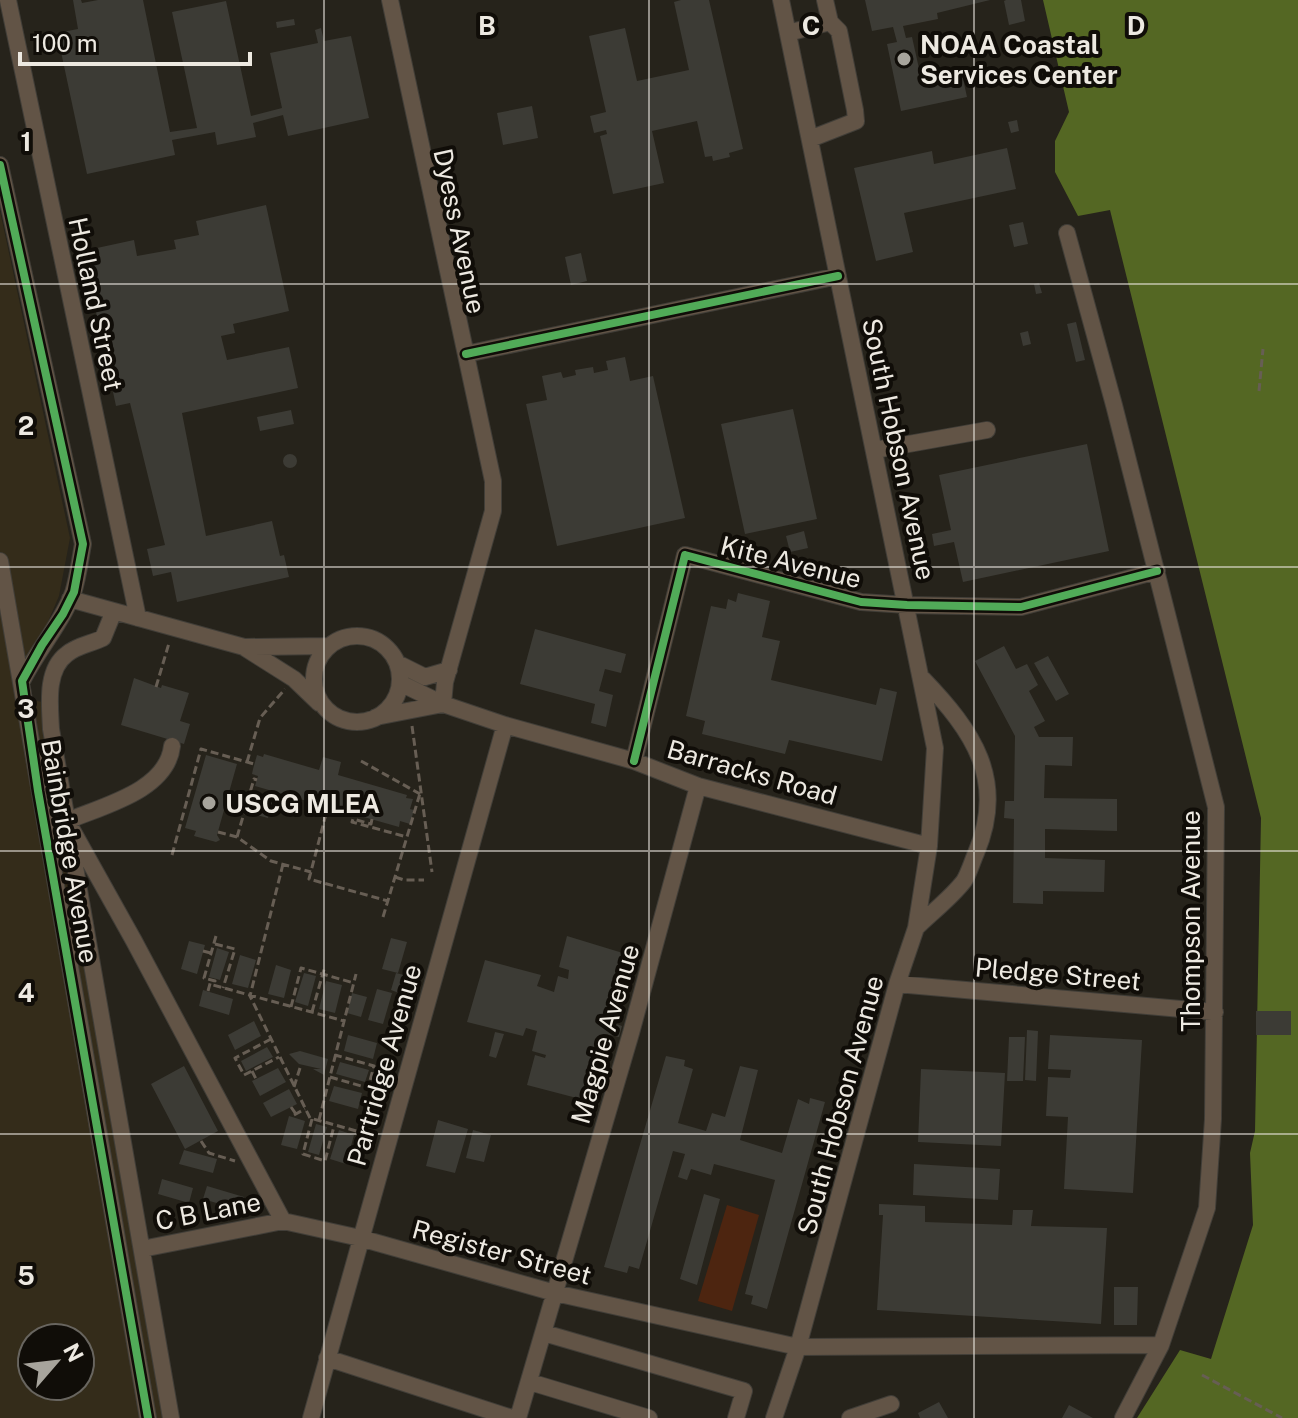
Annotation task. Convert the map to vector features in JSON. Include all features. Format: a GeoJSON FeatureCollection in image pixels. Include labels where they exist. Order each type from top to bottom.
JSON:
{"type":"FeatureCollection","features":[{"type":"Feature","properties":{"kind":"street","name":"Holland Street"},"geometry":{"type":"LineString","coordinates":[[8,0],[138,618]]}},
{"type":"Feature","properties":{"kind":"street","name":"Dyess Avenue"},"geometry":{"type":"LineString","coordinates":[[390,0],[493,481],[493,511],[449,670],[443,704]]}},
{"type":"Feature","properties":{"kind":"street","name":"South Hobson Avenue"},"geometry":{"type":"LineString","coordinates":[[780,1416],[897,984],[916,928],[929,846],[935,748],[781,0]]}},
{"type":"Feature","properties":{"kind":"street"},"geometry":{"type":"LineString","coordinates":[[810,139],[856,121],[839,31],[830,22],[825,0]]}},
{"type":"Feature","properties":{"kind":"street"},"geometry":{"type":"LineString","coordinates":[[788,33],[830,22]]}},
{"type":"Feature","properties":{"kind":"street"},"geometry":{"type":"LineString","coordinates":[[0,165],[83,544],[70,599],[22,681]]}},
{"type":"Feature","properties":{"kind":"street","name":"Thompson Avenue"},"geometry":{"type":"LineString","coordinates":[[1067,233],[1216,807],[1213,1119],[1207,1208],[1161,1345],[1123,1418]]}},
{"type":"Feature","properties":{"kind":"street"},"geometry":{"type":"LineString","coordinates":[[466,354],[838,276]]}},
{"type":"Feature","properties":{"kind":"street"},"geometry":{"type":"LineString","coordinates":[[875,450],[987,430]]}},
{"type":"Feature","properties":{"kind":"street","name":"Kite Avenue"},"geometry":{"type":"LineString","coordinates":[[634,761],[685,555],[861,602],[907,605]]}},
{"type":"Feature","properties":{"kind":"street","name":"Bainbridge Avenue"},"geometry":{"type":"LineString","coordinates":[[0,561],[148,1418]]}},
{"type":"Feature","properties":{"kind":"street"},"geometry":{"type":"LineString","coordinates":[[907,605],[1021,607],[1157,571]]}},
{"type":"Feature","properties":{"kind":"street"},"geometry":{"type":"LineString","coordinates":[[70,599],[244,647],[329,646]]}},
{"type":"Feature","properties":{"kind":"street"},"geometry":{"type":"LineString","coordinates":[[114,611],[103,638],[84,644],[60,660],[51,687],[51,729],[171,1418]]}},
{"type":"Feature","properties":{"kind":"street"},"geometry":{"type":"LineString","coordinates":[[244,647],[294,679],[328,710],[340,718],[355,722],[376,717],[393,703],[400,683],[397,663],[380,642],[368,637],[341,639],[320,656],[315,669],[315,684],[319,698],[328,710]]}},
{"type":"Feature","properties":{"kind":"street"},"geometry":{"type":"LineString","coordinates":[[397,663],[425,677],[449,670]]}},
{"type":"Feature","properties":{"kind":"street"},"geometry":{"type":"LineString","coordinates":[[916,928],[965,880],[985,831],[990,802],[974,746],[955,712],[922,678]]}},
{"type":"Feature","properties":{"kind":"street"},"geometry":{"type":"LineString","coordinates":[[400,683],[443,704]]}},
{"type":"Feature","properties":{"kind":"street","name":"Barracks Road"},"geometry":{"type":"LineString","coordinates":[[376,717],[443,704],[634,761],[698,786],[929,846]]}},
{"type":"Feature","properties":{"kind":"street","name":"Partridge Avenue"},"geometry":{"type":"LineString","coordinates":[[311,1418],[505,725]]}},
{"type":"Feature","properties":{"kind":"street"},"geometry":{"type":"LineString","coordinates":[[67,821],[156,778],[168,763],[172,746]]}},
{"type":"Feature","properties":{"kind":"street","name":"Magpie Avenue"},"geometry":{"type":"LineString","coordinates":[[518,1418],[631,1033],[698,786]]}},
{"type":"Feature","properties":{"kind":"street"},"geometry":{"type":"LineString","coordinates":[[67,821],[283,1221]]}},
{"type":"Feature","properties":{"kind":"street","name":"Pledge Street"},"geometry":{"type":"LineString","coordinates":[[897,984],[1215,1012]]}},
{"type":"Feature","properties":{"kind":"street","name":"Register Street"},"geometry":{"type":"LineString","coordinates":[[283,1221],[360,1238],[555,1293],[798,1347],[1161,1345]]}},
{"type":"Feature","properties":{"kind":"street","name":"C B Lane"},"geometry":{"type":"LineString","coordinates":[[142,1249],[283,1221]]}},
{"type":"Feature","properties":{"kind":"street"},"geometry":{"type":"LineString","coordinates":[[544,1333],[744,1391],[736,1418]]}},
{"type":"Feature","properties":{"kind":"street"},"geometry":{"type":"LineString","coordinates":[[327,1358],[512,1418]]}},
{"type":"Feature","properties":{"kind":"street"},"geometry":{"type":"LineString","coordinates":[[530,1382],[649,1418]]}},
{"type":"Feature","properties":{"kind":"street"},"geometry":{"type":"LineString","coordinates":[[850,1418],[891,1404]]}},
{"type":"Feature","properties":{"kind":"path"},"geometry":{"type":"LineString","coordinates":[[1259,391],[1263,349]]}},
{"type":"Feature","properties":{"kind":"path"},"geometry":{"type":"LineString","coordinates":[[156,687],[170,640]]}},
{"type":"Feature","properties":{"kind":"path"},"geometry":{"type":"LineString","coordinates":[[247,762],[260,718],[289,684]]}},
{"type":"Feature","properties":{"kind":"path"},"geometry":{"type":"LineString","coordinates":[[410,715],[432,872]]}},
{"type":"Feature","properties":{"kind":"path"},"geometry":{"type":"LineString","coordinates":[[172,855],[201,749],[254,764]]}},
{"type":"Feature","properties":{"kind":"path"},"geometry":{"type":"LineString","coordinates":[[361,761],[420,794]]}},
{"type":"Feature","properties":{"kind":"path"},"geometry":{"type":"LineString","coordinates":[[237,837],[254,779],[257,780]]}},
{"type":"Feature","properties":{"kind":"path"},"geometry":{"type":"LineString","coordinates":[[383,917],[422,787]]}},
{"type":"Feature","properties":{"kind":"path"},"geometry":{"type":"LineString","coordinates":[[326,814],[309,879],[388,901]]}},
{"type":"Feature","properties":{"kind":"path"},"geometry":{"type":"LineString","coordinates":[[372,819],[371,824],[353,819],[352,822],[407,837]]}},
{"type":"Feature","properties":{"kind":"path"},"geometry":{"type":"LineString","coordinates":[[218,832],[237,837],[271,861],[311,872]]}},
{"type":"Feature","properties":{"kind":"path"},"geometry":{"type":"LineString","coordinates":[[283,864],[250,996],[312,1119],[360,1132],[351,1159]]}},
{"type":"Feature","properties":{"kind":"path"},"geometry":{"type":"LineString","coordinates":[[395,877],[424,880]]}},
{"type":"Feature","properties":{"kind":"path"},"geometry":{"type":"LineString","coordinates":[[216,936],[204,978],[215,981],[213,985],[344,1021]]}},
{"type":"Feature","properties":{"kind":"path"},"geometry":{"type":"LineString","coordinates":[[214,943],[235,949],[223,988]]}},
{"type":"Feature","properties":{"kind":"path"},"geometry":{"type":"LineString","coordinates":[[203,951],[211,953]]}},
{"type":"Feature","properties":{"kind":"path"},"geometry":{"type":"LineString","coordinates":[[232,959],[239,960]]}},
{"type":"Feature","properties":{"kind":"path"},"geometry":{"type":"LineString","coordinates":[[312,1012],[325,966]]}},
{"type":"Feature","properties":{"kind":"path"},"geometry":{"type":"LineString","coordinates":[[291,1007],[301,968],[354,983]]}},
{"type":"Feature","properties":{"kind":"path"},"geometry":{"type":"LineString","coordinates":[[319,1120],[356,974]]}},
{"type":"Feature","properties":{"kind":"path"},"geometry":{"type":"LineString","coordinates":[[208,991],[211,980]]}},
{"type":"Feature","properties":{"kind":"path"},"geometry":{"type":"LineString","coordinates":[[271,1039],[235,1058],[244,1075],[279,1057]]}},
{"type":"Feature","properties":{"kind":"path"},"geometry":{"type":"LineString","coordinates":[[240,1047],[243,1054]]}},
{"type":"Feature","properties":{"kind":"path"},"geometry":{"type":"LineString","coordinates":[[330,1077],[368,1088],[374,1066],[335,1055]]}},
{"type":"Feature","properties":{"kind":"path"},"geometry":{"type":"LineString","coordinates":[[365,1063],[367,1057]]}},
{"type":"Feature","properties":{"kind":"path"},"geometry":{"type":"LineString","coordinates":[[294,1087],[300,1068]]}},
{"type":"Feature","properties":{"kind":"path"},"geometry":{"type":"LineString","coordinates":[[252,1071],[256,1079]]}},
{"type":"Feature","properties":{"kind":"path"},"geometry":{"type":"LineString","coordinates":[[356,1092],[358,1086]]}},
{"type":"Feature","properties":{"kind":"path"},"geometry":{"type":"LineString","coordinates":[[291,1107],[295,1115],[305,1109]]}},
{"type":"Feature","properties":{"kind":"path"},"geometry":{"type":"LineString","coordinates":[[312,1119],[303,1154],[325,1161],[335,1125]]}},
{"type":"Feature","properties":{"kind":"path"},"geometry":{"type":"LineString","coordinates":[[201,1141],[209,1153],[254,1166]]}},
{"type":"Feature","properties":{"kind":"path"},"geometry":{"type":"LineString","coordinates":[[298,1145],[305,1146]]}},
{"type":"Feature","properties":{"kind":"path"},"geometry":{"type":"LineString","coordinates":[[1202,1375],[1282,1418]]}},
{"type":"Feature","properties":{"kind":"shaded area"},"geometry":{"type":"Polygon","coordinates":[[[1043,0],[1298,0],[1298,1418],[1137,1418],[1180,1350],[1211,1359],[1253,1225],[1250,1153],[1255,1131],[1261,818],[1110,210],[1078,216],[1055,172],[1055,141],[1069,112],[1043,0]]]}},
{"type":"Feature","properties":{"kind":"shaded area"},"geometry":{"type":"Polygon","coordinates":[[[0,211],[70,538],[59,596],[16,696],[42,702],[42,718],[164,1418],[0,1418],[0,211]]]}},
{"type":"Feature","properties":{"kind":"shaded area"},"geometry":{"type":"Polygon","coordinates":[[[727,1205],[759,1215],[732,1311],[698,1301],[727,1205]]]}},
{"type":"Feature","properties":{"kind":"building"},"geometry":{"type":"Polygon","coordinates":[[[73,0],[81,0],[82,3],[143,0],[170,132],[197,128],[172,12],[226,1],[251,116],[282,108],[270,53],[318,43],[315,30],[321,28],[324,41],[351,36],[369,118],[288,136],[283,115],[253,123],[256,137],[217,145],[215,132],[172,140],[175,155],[87,174],[57,33],[78,29],[73,0]]]}},
{"type":"Feature","properties":{"kind":"building"},"geometry":{"type":"Polygon","coordinates":[[[709,0],[743,149],[729,153],[730,157],[713,161],[712,156],[705,157],[697,121],[652,131],[664,183],[613,194],[600,136],[607,134],[606,130],[594,133],[590,116],[606,112],[589,36],[625,28],[637,81],[689,70],[674,2],[709,0]]]}},
{"type":"Feature","properties":{"kind":"building","name":"NOAA Coastal Services Center"},"geometry":{"type":"Polygon","coordinates":[[[865,0],[990,0],[937,13],[938,19],[903,26],[906,38],[912,37],[922,82],[962,74],[967,97],[901,111],[887,44],[897,42],[893,27],[872,31],[865,0]]]}},
{"type":"Feature","properties":{"kind":"building"},"geometry":{"type":"Polygon","coordinates":[[[1006,0],[1021,0],[1025,21],[1009,25],[1006,0]]]}},
{"type":"Feature","properties":{"kind":"building"},"geometry":{"type":"Polygon","coordinates":[[[294,19],[295,25],[277,28],[276,22],[294,19]]]}},
{"type":"Feature","properties":{"kind":"building"},"geometry":{"type":"Polygon","coordinates":[[[532,106],[538,138],[503,145],[497,113],[532,106]]]}},
{"type":"Feature","properties":{"kind":"building"},"geometry":{"type":"Polygon","coordinates":[[[1017,120],[1019,131],[1011,133],[1008,122],[1017,120]]]}},
{"type":"Feature","properties":{"kind":"building"},"geometry":{"type":"Polygon","coordinates":[[[1007,148],[1016,189],[904,213],[913,252],[876,261],[854,168],[932,151],[934,164],[1007,148]]]}},
{"type":"Feature","properties":{"kind":"building"},"geometry":{"type":"Polygon","coordinates":[[[266,205],[289,311],[233,324],[235,333],[221,336],[227,360],[289,347],[298,388],[182,413],[206,536],[272,521],[280,556],[284,555],[289,577],[177,602],[171,572],[153,576],[147,549],[165,545],[130,403],[116,406],[83,251],[134,240],[137,256],[176,249],[174,240],[199,235],[196,221],[266,205]]]}},
{"type":"Feature","properties":{"kind":"building"},"geometry":{"type":"Polygon","coordinates":[[[1023,222],[1028,244],[1014,247],[1009,225],[1023,222]]]}},
{"type":"Feature","properties":{"kind":"building"},"geometry":{"type":"Polygon","coordinates":[[[581,253],[587,281],[571,285],[565,257],[581,253]]]}},
{"type":"Feature","properties":{"kind":"building"},"geometry":{"type":"Polygon","coordinates":[[[1039,283],[1042,293],[1036,294],[1034,284],[1039,283]]]}},
{"type":"Feature","properties":{"kind":"building"},"geometry":{"type":"Polygon","coordinates":[[[1076,322],[1085,360],[1076,362],[1067,324],[1076,322]]]}},
{"type":"Feature","properties":{"kind":"building"},"geometry":{"type":"Polygon","coordinates":[[[1028,331],[1031,344],[1023,346],[1020,333],[1028,331]]]}},
{"type":"Feature","properties":{"kind":"building"},"geometry":{"type":"Polygon","coordinates":[[[625,357],[630,381],[653,376],[685,518],[557,546],[526,404],[547,400],[542,376],[561,372],[563,378],[576,375],[575,370],[593,367],[594,373],[608,370],[606,361],[625,357]]]}},
{"type":"Feature","properties":{"kind":"building"},"geometry":{"type":"Polygon","coordinates":[[[793,409],[817,519],[745,534],[721,424],[793,409]]]}},
{"type":"Feature","properties":{"kind":"building"},"geometry":{"type":"Polygon","coordinates":[[[291,410],[294,424],[260,431],[257,417],[291,410]]]}},
{"type":"Feature","properties":{"kind":"building"},"geometry":{"type":"Polygon","coordinates":[[[1087,444],[1109,551],[963,582],[954,542],[934,546],[932,534],[951,530],[939,475],[1087,444]]]}},
{"type":"Feature","properties":{"kind":"building"},"geometry":{"type":"Polygon","coordinates":[[[290,454],[297,461],[290,468],[283,461],[290,454]]]}},
{"type":"Feature","properties":{"kind":"building"},"geometry":{"type":"Polygon","coordinates":[[[804,531],[808,548],[790,552],[786,536],[804,531]]]}},
{"type":"Feature","properties":{"kind":"building"},"geometry":{"type":"Polygon","coordinates":[[[738,593],[770,601],[762,637],[780,641],[771,680],[876,705],[880,688],[897,692],[882,761],[789,740],[785,754],[702,734],[705,721],[686,716],[711,606],[726,609],[728,599],[736,602],[738,593]]]}},
{"type":"Feature","properties":{"kind":"building"},"geometry":{"type":"Polygon","coordinates":[[[535,629],[626,654],[621,673],[605,669],[599,691],[613,695],[606,727],[591,723],[595,704],[520,684],[535,629]]]}},
{"type":"Feature","properties":{"kind":"building"},"geometry":{"type":"Polygon","coordinates":[[[1004,646],[1016,669],[1027,664],[1038,685],[1029,691],[1045,721],[1034,727],[1039,737],[1073,737],[1072,766],[1045,765],[1044,798],[1117,799],[1117,831],[1045,829],[1045,858],[1105,860],[1104,892],[1043,891],[1043,904],[1013,903],[1014,819],[1004,818],[1005,801],[1014,801],[1015,736],[975,661],[1004,646]]]}},
{"type":"Feature","properties":{"kind":"building"},"geometry":{"type":"Polygon","coordinates":[[[1048,656],[1069,694],[1056,701],[1034,663],[1048,656]]]}},
{"type":"Feature","properties":{"kind":"building"},"geometry":{"type":"Polygon","coordinates":[[[134,678],[161,688],[162,685],[189,693],[180,721],[190,724],[184,744],[121,725],[134,678]]]}},
{"type":"Feature","properties":{"kind":"building"},"geometry":{"type":"Polygon","coordinates":[[[264,754],[319,770],[323,757],[341,762],[338,775],[413,799],[410,824],[400,821],[399,827],[332,808],[330,815],[322,813],[324,806],[255,786],[258,776],[252,774],[253,769],[257,755],[263,757],[264,754]]]}},
{"type":"Feature","properties":{"kind":"building","name":"USCG MLEA"},"geometry":{"type":"Polygon","coordinates":[[[206,755],[237,764],[217,835],[220,840],[216,842],[194,836],[196,831],[185,828],[206,755]]]}},
{"type":"Feature","properties":{"kind":"building"},"geometry":{"type":"Polygon","coordinates":[[[258,798],[272,802],[268,818],[253,814],[258,798]]]}},
{"type":"Feature","properties":{"kind":"building"},"geometry":{"type":"Polygon","coordinates":[[[567,936],[626,954],[608,1021],[622,1026],[619,1037],[604,1034],[588,1093],[593,1095],[592,1102],[527,1085],[535,1055],[545,1058],[546,1055],[532,1051],[537,1031],[526,1028],[523,1036],[467,1022],[485,960],[541,975],[537,986],[554,992],[558,976],[568,979],[569,970],[559,967],[567,936]]]}},
{"type":"Feature","properties":{"kind":"building"},"geometry":{"type":"Polygon","coordinates":[[[391,938],[407,942],[398,973],[382,969],[391,938]]]}},
{"type":"Feature","properties":{"kind":"building"},"geometry":{"type":"Polygon","coordinates":[[[189,941],[205,945],[197,974],[181,969],[189,941]]]}},
{"type":"Feature","properties":{"kind":"building"},"geometry":{"type":"Polygon","coordinates":[[[217,948],[229,952],[220,980],[209,977],[217,948]]]}},
{"type":"Feature","properties":{"kind":"building"},"geometry":{"type":"Polygon","coordinates":[[[240,955],[256,960],[248,988],[232,984],[240,955]]]}},
{"type":"Feature","properties":{"kind":"building"},"geometry":{"type":"Polygon","coordinates":[[[276,965],[291,970],[284,998],[268,994],[276,965]]]}},
{"type":"Feature","properties":{"kind":"building"},"geometry":{"type":"Polygon","coordinates":[[[304,973],[316,976],[308,1006],[295,1002],[304,973]]]}},
{"type":"Feature","properties":{"kind":"building"},"geometry":{"type":"Polygon","coordinates":[[[396,973],[404,975],[399,993],[391,990],[396,973]]]}},
{"type":"Feature","properties":{"kind":"building"},"geometry":{"type":"Polygon","coordinates":[[[326,981],[342,985],[335,1013],[319,1009],[326,981]]]}},
{"type":"Feature","properties":{"kind":"building"},"geometry":{"type":"Polygon","coordinates":[[[377,989],[392,993],[383,1024],[368,1020],[377,989]]]}},
{"type":"Feature","properties":{"kind":"building"},"geometry":{"type":"Polygon","coordinates":[[[203,990],[233,999],[229,1015],[199,1006],[203,990]]]}},
{"type":"Feature","properties":{"kind":"building"},"geometry":{"type":"Polygon","coordinates":[[[352,993],[367,997],[361,1017],[347,1013],[352,993]]]}},
{"type":"Feature","properties":{"kind":"building"},"geometry":{"type":"Polygon","coordinates":[[[1256,1011],[1291,1011],[1291,1035],[1256,1035],[1256,1011]]]}},
{"type":"Feature","properties":{"kind":"building"},"geometry":{"type":"Polygon","coordinates":[[[254,1021],[261,1036],[235,1050],[228,1035],[254,1021]]]}},
{"type":"Feature","properties":{"kind":"building"},"geometry":{"type":"Polygon","coordinates":[[[1027,1030],[1038,1031],[1036,1081],[1025,1080],[1027,1030]]]}},
{"type":"Feature","properties":{"kind":"building"},"geometry":{"type":"Polygon","coordinates":[[[495,1032],[504,1034],[496,1058],[489,1056],[495,1032]]]}},
{"type":"Feature","properties":{"kind":"building"},"geometry":{"type":"Polygon","coordinates":[[[348,1035],[377,1043],[373,1059],[344,1051],[348,1035]]]}},
{"type":"Feature","properties":{"kind":"building"},"geometry":{"type":"Polygon","coordinates":[[[1050,1035],[1142,1040],[1133,1193],[1064,1189],[1068,1117],[1046,1116],[1048,1077],[1070,1078],[1071,1070],[1048,1069],[1050,1035]]]}},
{"type":"Feature","properties":{"kind":"building"},"geometry":{"type":"Polygon","coordinates":[[[1009,1037],[1025,1037],[1023,1081],[1007,1081],[1009,1037]]]}},
{"type":"Feature","properties":{"kind":"building"},"geometry":{"type":"Polygon","coordinates":[[[267,1047],[273,1057],[246,1071],[241,1061],[267,1047]]]}},
{"type":"Feature","properties":{"kind":"building"},"geometry":{"type":"Polygon","coordinates":[[[300,1051],[328,1059],[324,1075],[313,1069],[321,1069],[299,1064],[289,1054],[300,1051]]]}},
{"type":"Feature","properties":{"kind":"building"},"geometry":{"type":"Polygon","coordinates":[[[666,1056],[685,1060],[684,1066],[693,1069],[678,1123],[706,1131],[712,1113],[725,1117],[740,1066],[758,1070],[740,1140],[782,1153],[798,1099],[809,1104],[810,1098],[825,1102],[767,1309],[751,1304],[753,1296],[745,1294],[775,1180],[714,1164],[711,1175],[691,1169],[687,1180],[678,1177],[685,1154],[673,1151],[639,1269],[629,1266],[627,1273],[604,1267],[666,1056]]]}},
{"type":"Feature","properties":{"kind":"building"},"geometry":{"type":"Polygon","coordinates":[[[340,1062],[369,1070],[365,1082],[336,1074],[340,1062]]]}},
{"type":"Feature","properties":{"kind":"building"},"geometry":{"type":"Polygon","coordinates":[[[184,1066],[218,1131],[185,1149],[151,1084],[184,1066]]]}},
{"type":"Feature","properties":{"kind":"building"},"geometry":{"type":"Polygon","coordinates":[[[278,1068],[286,1082],[260,1096],[252,1081],[278,1068]]]}},
{"type":"Feature","properties":{"kind":"building"},"geometry":{"type":"Polygon","coordinates":[[[921,1069],[1005,1073],[1001,1146],[918,1142],[921,1069]]]}},
{"type":"Feature","properties":{"kind":"building"},"geometry":{"type":"Polygon","coordinates":[[[334,1086],[362,1093],[358,1109],[329,1101],[334,1086]]]}},
{"type":"Feature","properties":{"kind":"building"},"geometry":{"type":"Polygon","coordinates":[[[289,1089],[297,1104],[271,1117],[263,1103],[289,1089]]]}},
{"type":"Feature","properties":{"kind":"building"},"geometry":{"type":"Polygon","coordinates":[[[289,1116],[305,1121],[297,1149],[281,1145],[289,1116]]]}},
{"type":"Feature","properties":{"kind":"building"},"geometry":{"type":"Polygon","coordinates":[[[438,1120],[468,1129],[455,1173],[426,1166],[438,1120]]]}},
{"type":"Feature","properties":{"kind":"building"},"geometry":{"type":"Polygon","coordinates":[[[316,1124],[327,1127],[319,1155],[308,1152],[316,1124]]]}},
{"type":"Feature","properties":{"kind":"building"},"geometry":{"type":"Polygon","coordinates":[[[339,1130],[354,1135],[346,1164],[330,1159],[339,1130]]]}},
{"type":"Feature","properties":{"kind":"building"},"geometry":{"type":"Polygon","coordinates":[[[473,1130],[491,1135],[484,1162],[466,1158],[473,1130]]]}},
{"type":"Feature","properties":{"kind":"building"},"geometry":{"type":"Polygon","coordinates":[[[184,1150],[217,1159],[213,1173],[179,1164],[184,1150]]]}},
{"type":"Feature","properties":{"kind":"building"},"geometry":{"type":"Polygon","coordinates":[[[914,1164],[1000,1169],[998,1200],[913,1195],[914,1164]]]}},
{"type":"Feature","properties":{"kind":"building"},"geometry":{"type":"Polygon","coordinates":[[[162,1179],[193,1188],[189,1203],[158,1194],[162,1179]]]}},
{"type":"Feature","properties":{"kind":"building"},"geometry":{"type":"Polygon","coordinates":[[[207,1186],[244,1197],[240,1210],[203,1199],[207,1186]]]}},
{"type":"Feature","properties":{"kind":"building"},"geometry":{"type":"Polygon","coordinates":[[[704,1194],[720,1199],[697,1285],[680,1279],[704,1194]]]}},
{"type":"Feature","properties":{"kind":"building"},"geometry":{"type":"Polygon","coordinates":[[[879,1204],[925,1206],[925,1222],[1012,1225],[1013,1210],[1033,1210],[1031,1226],[1107,1228],[1101,1324],[877,1310],[883,1215],[879,1215],[879,1204]]]}},
{"type":"Feature","properties":{"kind":"building"},"geometry":{"type":"Polygon","coordinates":[[[1114,1287],[1138,1287],[1137,1325],[1114,1325],[1114,1287]]]}},
{"type":"Feature","properties":{"kind":"building"},"geometry":{"type":"Polygon","coordinates":[[[939,1402],[948,1418],[920,1418],[918,1413],[939,1402]]]}},
{"type":"Feature","properties":{"kind":"building"},"geometry":{"type":"Polygon","coordinates":[[[1069,1405],[1093,1418],[1062,1418],[1069,1405]]]}},
{"type":"Feature","properties":{"kind":"cycle path"},"geometry":{"type":"LineString","coordinates":[[0,165],[83,544],[74,592],[22,681],[38,791],[148,1418]]}},
{"type":"Feature","properties":{"kind":"cycle path"},"geometry":{"type":"LineString","coordinates":[[466,354],[838,276]]}},
{"type":"Feature","properties":{"kind":"cycle path"},"geometry":{"type":"LineString","coordinates":[[634,761],[685,555],[861,602],[907,605],[1021,607],[1157,571]]}},
{"type":"Feature","properties":{"kind":"place","name":"NOAA Coastal Services Center"},"geometry":{"type":"Point","coordinates":[904,59]}},
{"type":"Feature","properties":{"kind":"place","name":"USCG MLEA"},"geometry":{"type":"Point","coordinates":[209,803]}}]}
